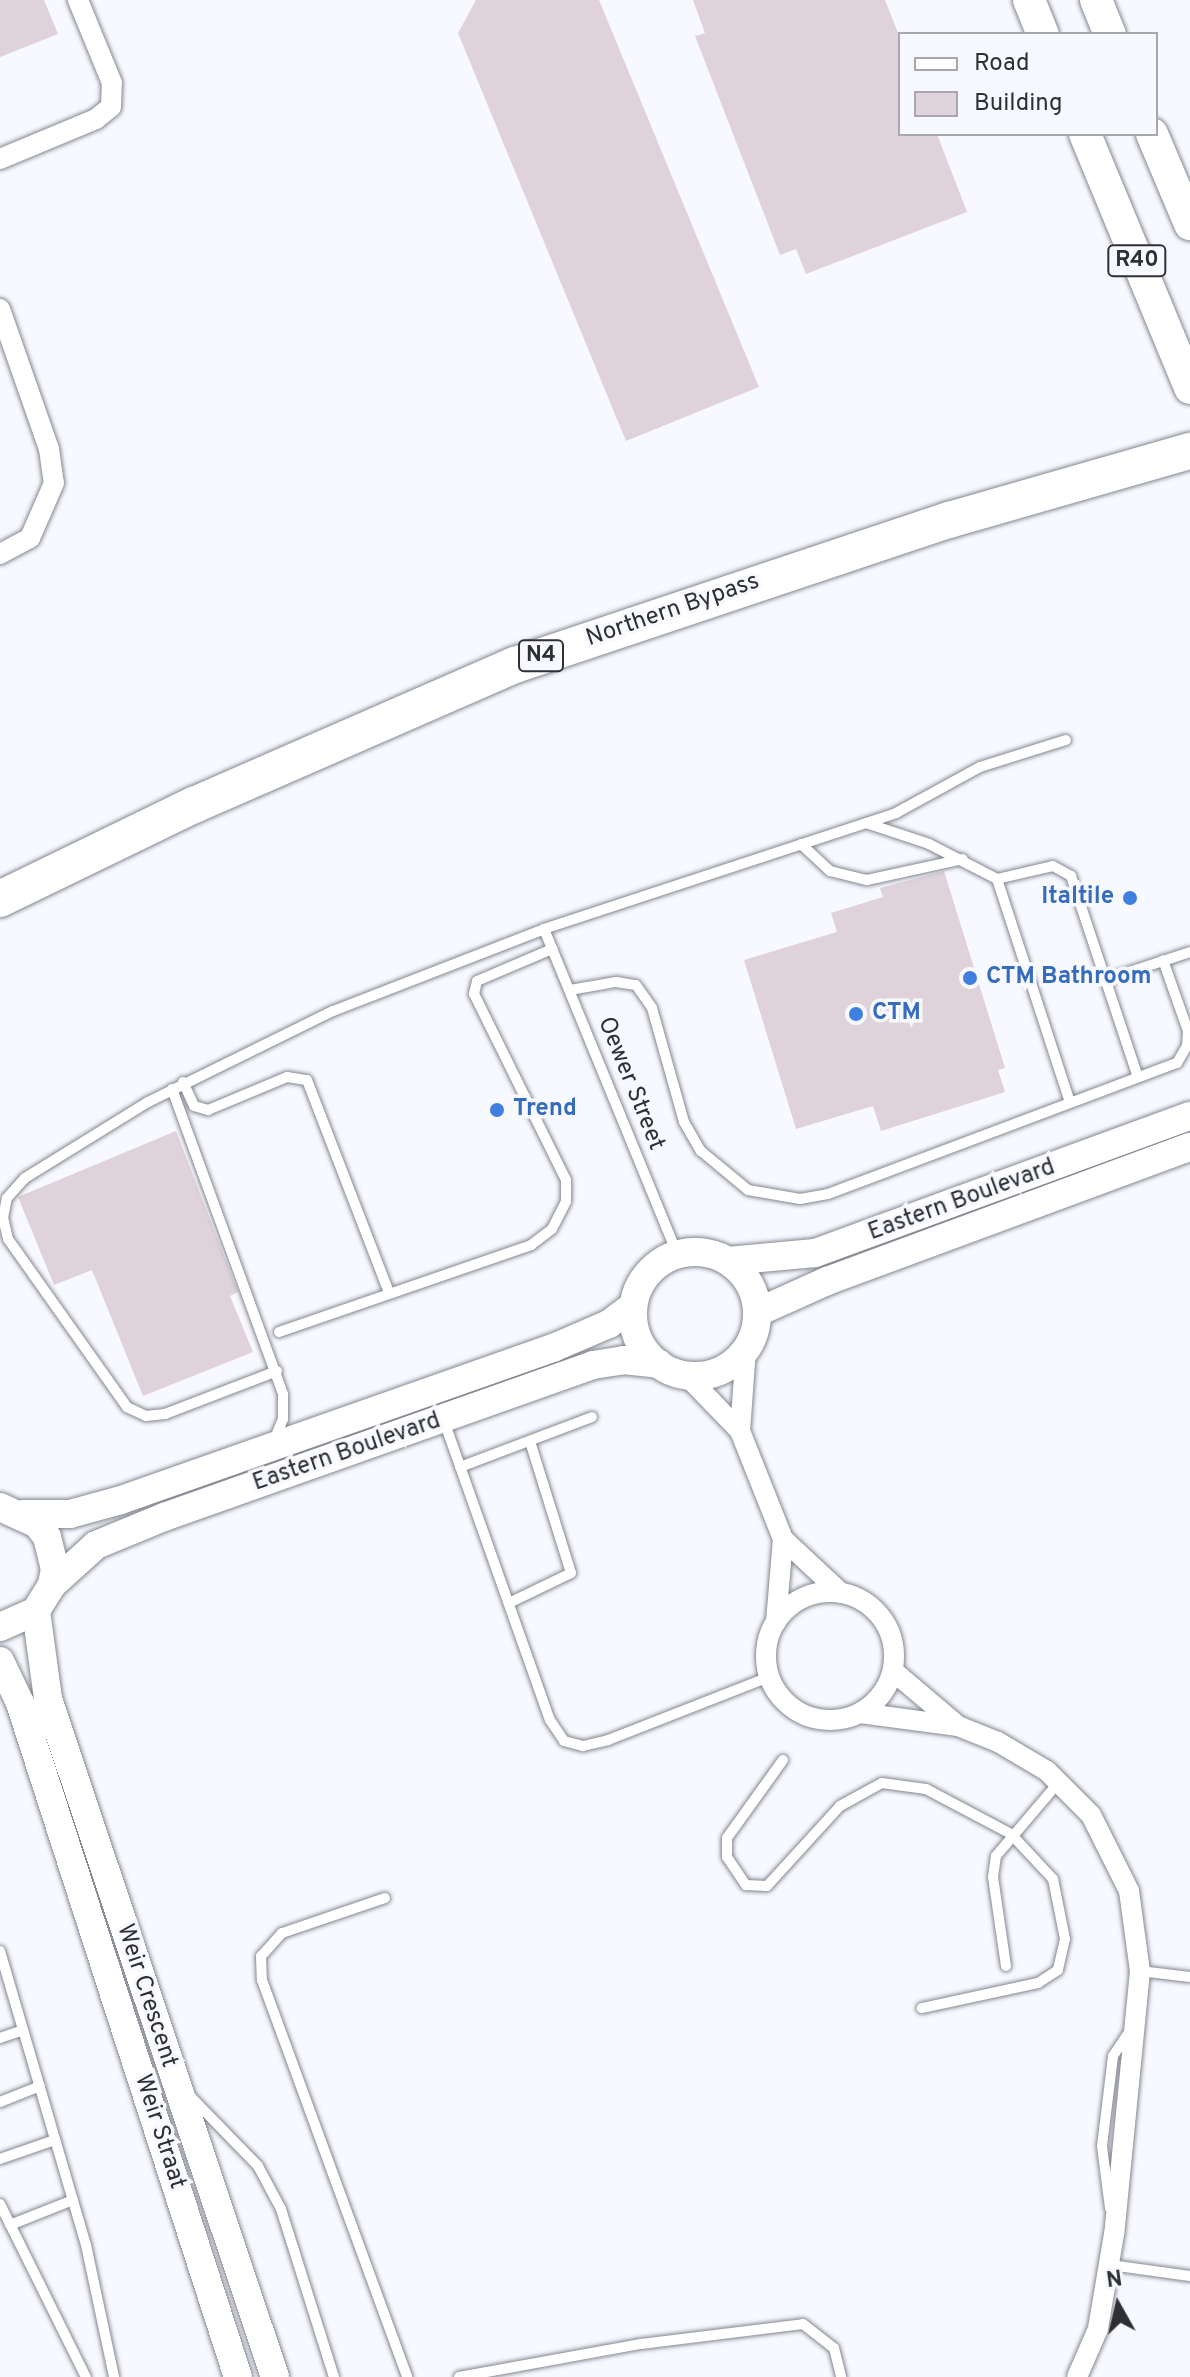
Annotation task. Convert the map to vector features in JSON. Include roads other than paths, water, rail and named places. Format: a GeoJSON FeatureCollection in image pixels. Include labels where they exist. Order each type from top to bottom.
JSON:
{"type":"FeatureCollection","features":[{"type":"Feature","properties":{"kind":"highway","name":"Northern Bypass"},"geometry":{"type":"LineString","coordinates":[[0,899],[194,805],[515,665],[1105,472],[1190,451]]}},
{"type":"Feature","properties":{"kind":"main road"},"geometry":{"type":"LineString","coordinates":[[1029,0],[1042,32]]}},
{"type":"Feature","properties":{"kind":"main road"},"geometry":{"type":"LineString","coordinates":[[1096,0],[1109,32]]}},
{"type":"Feature","properties":{"kind":"main road","name":"R40"},"geometry":{"type":"LineString","coordinates":[[1086,136],[1190,388]]}},
{"type":"Feature","properties":{"kind":"main road","name":"R40"},"geometry":{"type":"LineString","coordinates":[[1153,136],[1190,224]]}},
{"type":"Feature","properties":{"kind":"street"},"geometry":{"type":"LineString","coordinates":[[0,159],[96,119],[111,107],[112,83],[78,0]]}},
{"type":"Feature","properties":{"kind":"street"},"geometry":{"type":"LineString","coordinates":[[0,309],[49,449],[54,483],[30,538],[0,554]]}},
{"type":"Feature","properties":{"kind":"street","name":"Eastern Boulevard"},"geometry":{"type":"LineString","coordinates":[[12,1511],[92,1511],[553,1348],[609,1324],[633,1306],[648,1273],[677,1254],[695,1251],[728,1261],[815,1253],[1190,1116]]}},
{"type":"Feature","properties":{"kind":"street","name":"Eastern Boulevard"},"geometry":{"type":"LineString","coordinates":[[758,1312],[827,1281],[1190,1147]]}},
{"type":"Feature","properties":{"kind":"street"},"geometry":{"type":"LineString","coordinates":[[728,1261],[743,1274],[758,1312],[746,1350],[740,1431]]}},
{"type":"Feature","properties":{"kind":"street"},"geometry":{"type":"LineString","coordinates":[[633,1306],[638,1338],[659,1364]]}},
{"type":"Feature","properties":{"kind":"street"},"geometry":{"type":"LineString","coordinates":[[686,1375],[715,1373],[746,1350]]}},
{"type":"Feature","properties":{"kind":"street","name":"Eastern Boulevard"},"geometry":{"type":"LineString","coordinates":[[36,1611],[52,1585],[81,1555],[110,1538],[593,1365],[623,1360],[659,1364],[686,1375]]}},
{"type":"Feature","properties":{"kind":"street"},"geometry":{"type":"LineString","coordinates":[[686,1375],[740,1431],[783,1539],[841,1593],[861,1600],[883,1621],[894,1650],[893,1671],[885,1690],[860,1713]]}},
{"type":"Feature","properties":{"kind":"street"},"geometry":{"type":"LineString","coordinates":[[12,1511],[47,1537],[55,1569],[52,1585]]}},
{"type":"Feature","properties":{"kind":"street"},"geometry":{"type":"LineString","coordinates":[[783,1539],[776,1622],[765,1650],[769,1677],[790,1707],[809,1717],[831,1721],[860,1713],[958,1726],[998,1742],[1059,1782],[1091,1815],[1120,1867],[1137,1924],[1140,1971],[1137,2022],[1110,2265],[1098,2329],[1077,2377]]}},
{"type":"Feature","properties":{"kind":"street"},"geometry":{"type":"LineString","coordinates":[[776,1622],[800,1599],[841,1593]]}},
{"type":"Feature","properties":{"kind":"street"},"geometry":{"type":"LineString","coordinates":[[0,1627],[36,1611]]}},
{"type":"Feature","properties":{"kind":"street","name":"Weir Crescent"},"geometry":{"type":"LineString","coordinates":[[36,1611],[48,1699],[173,2081],[275,2377]]}},
{"type":"Feature","properties":{"kind":"street","name":"Weir Straat"},"geometry":{"type":"LineString","coordinates":[[0,1661],[20,1703],[238,2377]]}},
{"type":"Feature","properties":{"kind":"street"},"geometry":{"type":"LineString","coordinates":[[893,1671],[958,1726]]}},
{"type":"Feature","properties":{"kind":"lane"},"geometry":{"type":"LineString","coordinates":[[277,1371],[165,1414],[136,1412],[105,1380],[8,1239],[3,1207],[25,1178],[183,1082],[409,978],[544,929],[865,823],[929,798],[980,767],[1066,740]]}},
{"type":"Feature","properties":{"kind":"lane"},"geometry":{"type":"LineString","coordinates":[[865,823],[963,859],[997,879],[1070,1102]]}},
{"type":"Feature","properties":{"kind":"lane"},"geometry":{"type":"LineString","coordinates":[[801,844],[830,871],[867,880],[963,859]]}},
{"type":"Feature","properties":{"kind":"lane"},"geometry":{"type":"LineString","coordinates":[[997,879],[1043,867],[1066,871],[1138,1077]]}},
{"type":"Feature","properties":{"kind":"lane","name":"Oewer Street"},"geometry":{"type":"LineString","coordinates":[[544,929],[677,1254]]}},
{"type":"Feature","properties":{"kind":"lane"},"geometry":{"type":"LineString","coordinates":[[279,1332],[531,1245],[561,1216],[566,1180],[474,994],[477,981],[552,949]]}},
{"type":"Feature","properties":{"kind":"lane"},"geometry":{"type":"LineString","coordinates":[[1105,980],[1190,952]]}},
{"type":"Feature","properties":{"kind":"lane"},"geometry":{"type":"LineString","coordinates":[[570,990],[626,982],[647,996],[693,1139],[711,1163],[748,1190],[779,1199],[814,1197],[1177,1063],[1187,1046],[1188,1031],[1163,960]]}},
{"type":"Feature","properties":{"kind":"lane"},"geometry":{"type":"LineString","coordinates":[[183,1082],[194,1106],[208,1110],[287,1077],[307,1080],[389,1293]]}},
{"type":"Feature","properties":{"kind":"lane"},"geometry":{"type":"LineString","coordinates":[[172,1089],[277,1371],[283,1419],[268,1449]]}},
{"type":"Feature","properties":{"kind":"lane"},"geometry":{"type":"LineString","coordinates":[[460,1467],[592,1417]]}},
{"type":"Feature","properties":{"kind":"lane"},"geometry":{"type":"LineString","coordinates":[[443,1419],[552,1725],[572,1744],[608,1740],[769,1677]]}},
{"type":"Feature","properties":{"kind":"lane"},"geometry":{"type":"LineString","coordinates":[[509,1603],[566,1580],[571,1573],[530,1441]]}},
{"type":"Feature","properties":{"kind":"lane"},"geometry":{"type":"LineString","coordinates":[[783,1760],[727,1838],[727,1857],[746,1885],[767,1886],[840,1806],[882,1783],[926,1789],[1011,1834],[1053,1879],[1065,1939],[1061,1964],[1038,1983],[922,2008]]}},
{"type":"Feature","properties":{"kind":"lane"},"geometry":{"type":"LineString","coordinates":[[1006,1966],[993,1877],[996,1856],[1011,1834],[1059,1782]]}},
{"type":"Feature","properties":{"kind":"lane"},"geometry":{"type":"LineString","coordinates":[[385,1898],[282,1933],[261,1956],[262,1980],[407,2377]]}},
{"type":"Feature","properties":{"kind":"lane"},"geometry":{"type":"LineString","coordinates":[[0,1951],[3,1972],[73,2200],[113,2351],[114,2377]]}},
{"type":"Feature","properties":{"kind":"lane"},"geometry":{"type":"LineString","coordinates":[[1140,1971],[1190,1977]]}},
{"type":"Feature","properties":{"kind":"lane"},"geometry":{"type":"LineString","coordinates":[[0,2038],[23,2030]]}},
{"type":"Feature","properties":{"kind":"lane"},"geometry":{"type":"LineString","coordinates":[[173,2081],[258,2166],[281,2209],[334,2377]]}},
{"type":"Feature","properties":{"kind":"lane"},"geometry":{"type":"LineString","coordinates":[[0,2102],[40,2086]]}},
{"type":"Feature","properties":{"kind":"lane"},"geometry":{"type":"LineString","coordinates":[[0,2159],[55,2140]]}},
{"type":"Feature","properties":{"kind":"lane"},"geometry":{"type":"LineString","coordinates":[[10,2225],[73,2200]]}},
{"type":"Feature","properties":{"kind":"lane"},"geometry":{"type":"LineString","coordinates":[[0,2204],[86,2377]]}},
{"type":"Feature","properties":{"kind":"lane"},"geometry":{"type":"LineString","coordinates":[[1110,2265],[1190,2276]]}},
{"type":"Feature","properties":{"kind":"lane"},"geometry":{"type":"LineString","coordinates":[[459,2377],[641,2344],[803,2324],[834,2348],[841,2377]]}},
{"type":"Feature","properties":{"kind":"place","name":"Italtile"},"geometry":{"type":"Point","coordinates":[1130,898]}},
{"type":"Feature","properties":{"kind":"place","name":"CTM Bathroom"},"geometry":{"type":"Point","coordinates":[970,978]}},
{"type":"Feature","properties":{"kind":"place","name":"CTM"},"geometry":{"type":"Point","coordinates":[856,1014]}},
{"type":"Feature","properties":{"kind":"place","name":"Trend"},"geometry":{"type":"Point","coordinates":[497,1110]}}]}
